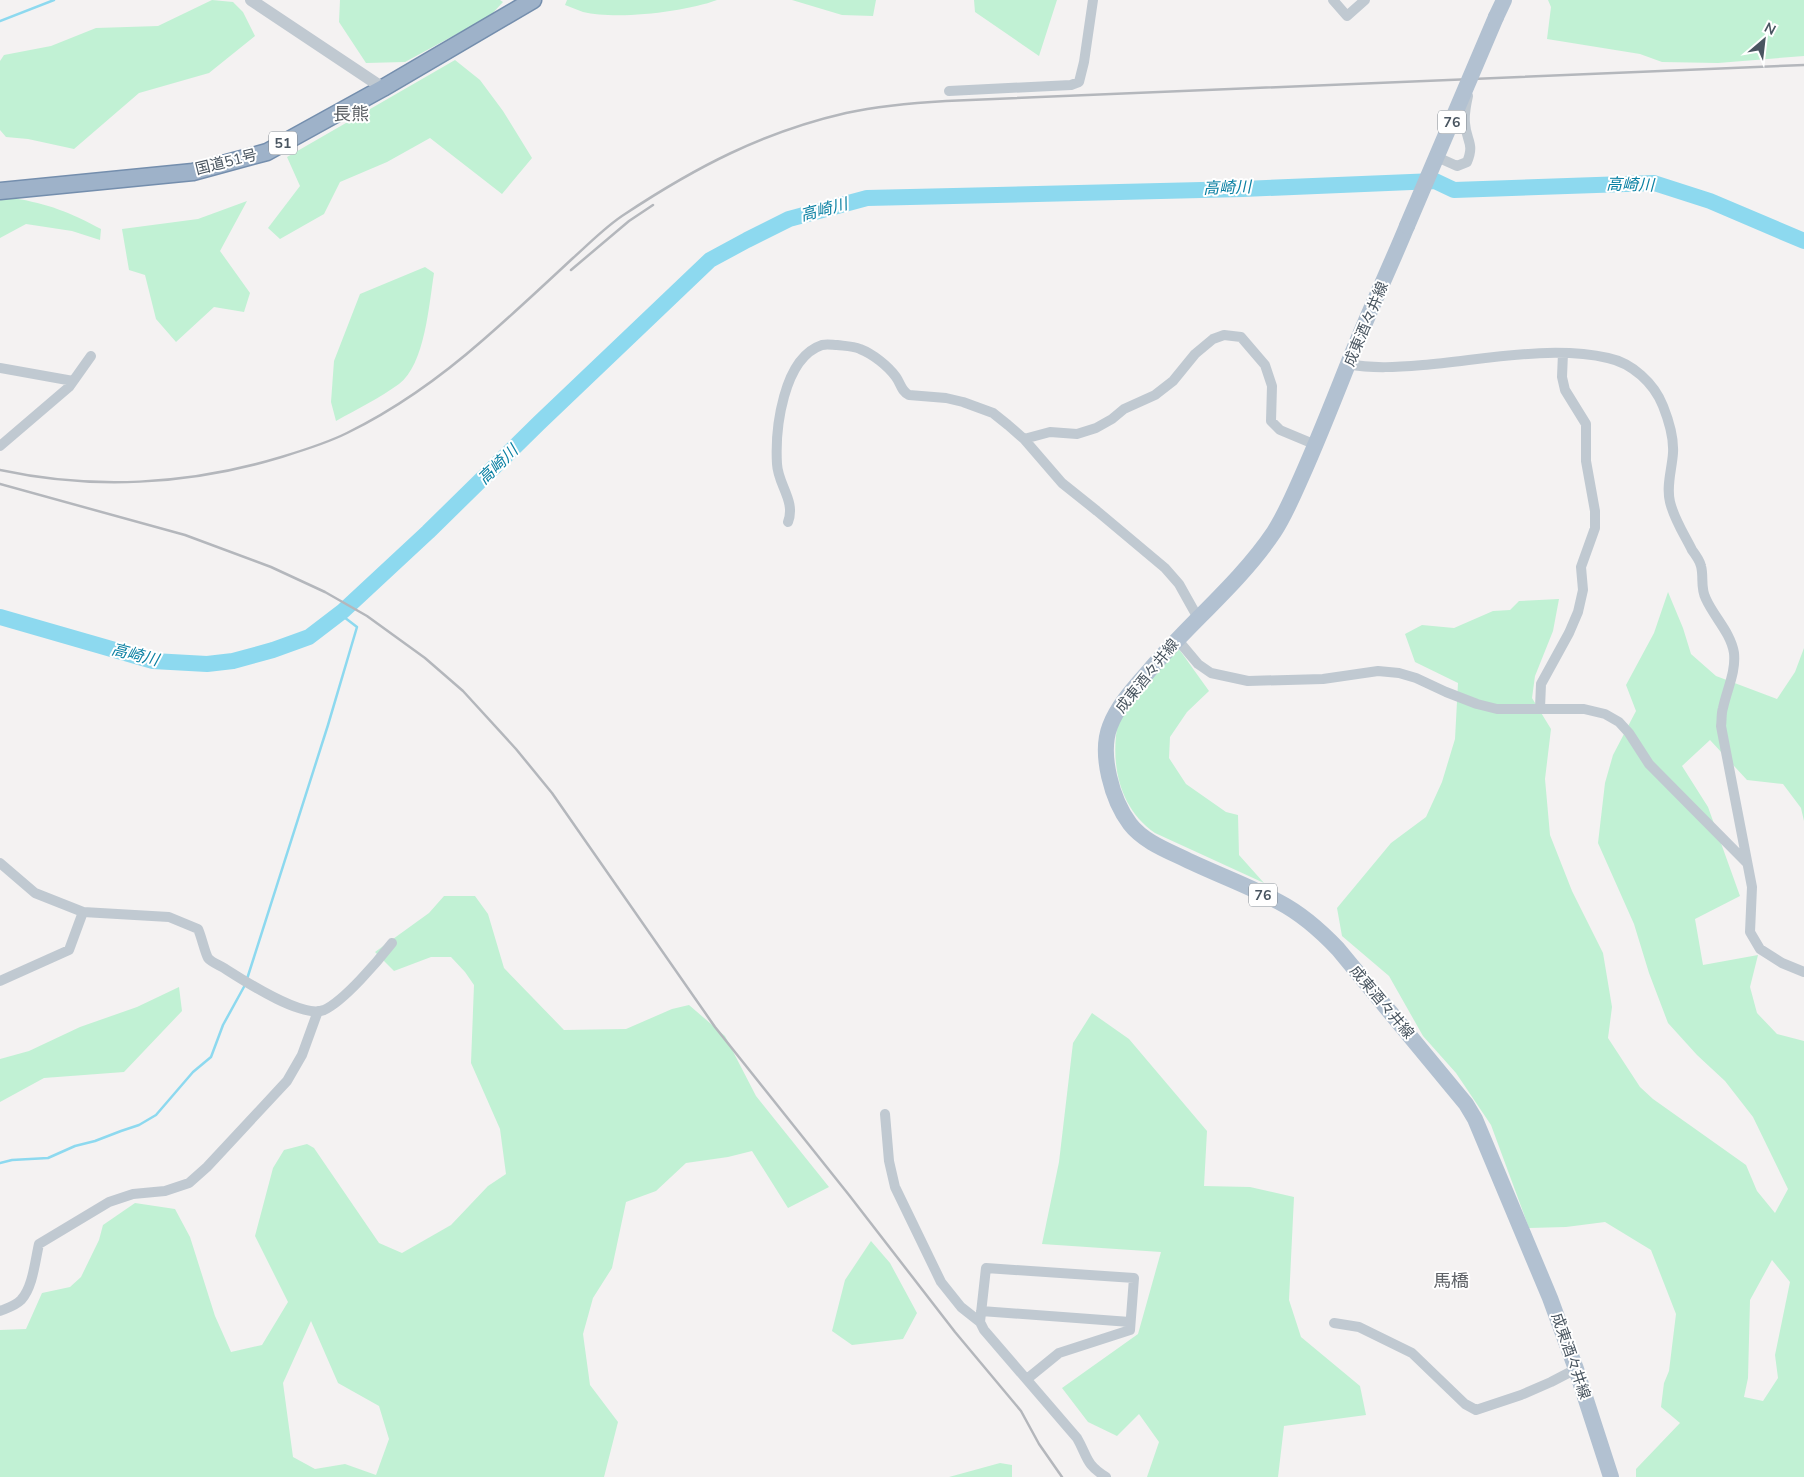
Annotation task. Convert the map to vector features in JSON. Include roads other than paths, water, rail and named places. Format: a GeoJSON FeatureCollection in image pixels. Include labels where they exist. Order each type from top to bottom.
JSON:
{"type":"FeatureCollection","features":[{"type":"Feature","properties":{"kind":"highway","name":"国道51号"},"geometry":{"type":"LineString","coordinates":[[0,191],[193,172],[267,152],[383,88],[533,0]]}},
{"type":"Feature","properties":{"kind":"main road","name":"成東酒々井線"},"geometry":{"type":"LineString","coordinates":[[1504,0],[1348,364],[1292,500],[1275,530],[1244,570],[1177,639],[1130,693],[1117,711],[1109,728],[1106,759],[1115,797],[1131,826],[1163,849],[1279,902],[1322,932],[1454,1088],[1475,1119],[1543,1281],[1576,1369],[1611,1477]]}},
{"type":"Feature","properties":{"kind":"street"},"geometry":{"type":"LineString","coordinates":[[251,0],[383,88]]}},
{"type":"Feature","properties":{"kind":"street"},"geometry":{"type":"LineString","coordinates":[[949,91],[1071,85],[1079,82],[1084,62],[1093,0]]}},
{"type":"Feature","properties":{"kind":"street"},"geometry":{"type":"LineString","coordinates":[[1333,0],[1347,16],[1365,0]]}},
{"type":"Feature","properties":{"kind":"street"},"geometry":{"type":"LineString","coordinates":[[1437,157],[1457,166],[1467,162],[1471,152],[1465,125],[1468,96]]}},
{"type":"Feature","properties":{"kind":"street"},"geometry":{"type":"LineString","coordinates":[[1024,439],[1050,432],[1077,434],[1096,428],[1112,419],[1124,409],[1154,395],[1173,380],[1195,354],[1213,339],[1224,335],[1240,336],[1265,365],[1272,386],[1271,421],[1280,430],[1316,445]]}},
{"type":"Feature","properties":{"kind":"street"},"geometry":{"type":"LineString","coordinates":[[788,522],[792,514],[791,506],[776,465],[780,408],[785,390],[796,367],[813,350],[824,345],[848,346],[860,349],[886,366],[896,378],[904,393],[909,396],[946,398],[980,407],[994,413],[1024,439],[1062,483],[1165,568],[1179,584],[1198,618]]}},
{"type":"Feature","properties":{"kind":"street"},"geometry":{"type":"LineString","coordinates":[[1540,708],[1541,684],[1578,612],[1583,590],[1581,567],[1595,528],[1595,511],[1586,461],[1586,424],[1565,390],[1562,377],[1563,353]]}},
{"type":"Feature","properties":{"kind":"street"},"geometry":{"type":"LineString","coordinates":[[1348,364],[1366,367],[1408,366],[1563,353],[1607,358],[1616,361],[1640,373],[1654,388],[1662,403],[1673,444],[1669,500],[1675,519],[1701,566],[1702,587],[1705,599],[1724,629],[1734,651],[1734,668],[1722,710],[1721,726],[1752,887],[1750,932],[1760,949],[1782,963],[1804,972]]}},
{"type":"Feature","properties":{"kind":"street"},"geometry":{"type":"LineString","coordinates":[[0,446],[68,387],[91,356]]}},
{"type":"Feature","properties":{"kind":"street"},"geometry":{"type":"LineString","coordinates":[[0,368],[73,381]]}},
{"type":"Feature","properties":{"kind":"street"},"geometry":{"type":"LineString","coordinates":[[1177,639],[1198,664],[1211,673],[1248,681],[1323,679],[1378,671],[1399,673],[1416,678],[1477,704],[1497,709],[1584,709],[1606,714],[1619,722],[1629,733],[1649,764],[1748,864]]}},
{"type":"Feature","properties":{"kind":"street"},"geometry":{"type":"LineString","coordinates":[[0,863],[35,893],[83,912],[169,917],[198,928],[208,958],[244,981],[289,1005],[310,1011],[322,1010],[338,1002],[381,958],[392,943]]}},
{"type":"Feature","properties":{"kind":"street"},"geometry":{"type":"LineString","coordinates":[[0,981],[69,950],[83,912]]}},
{"type":"Feature","properties":{"kind":"street"},"geometry":{"type":"LineString","coordinates":[[0,1311],[12,1307],[22,1299],[30,1284],[39,1244],[109,1202],[133,1194],[165,1191],[189,1184],[287,1081],[302,1055],[318,1011]]}},
{"type":"Feature","properties":{"kind":"street"},"geometry":{"type":"LineString","coordinates":[[885,1114],[895,1187],[942,1282],[961,1307],[980,1317],[1130,1322]]}},
{"type":"Feature","properties":{"kind":"street"},"geometry":{"type":"LineString","coordinates":[[1027,1379],[1059,1353],[1130,1330],[1134,1278],[986,1268],[980,1317],[984,1330],[1077,1438],[1094,1470],[1106,1477]]}},
{"type":"Feature","properties":{"kind":"street"},"geometry":{"type":"LineString","coordinates":[[1334,1323],[1359,1327],[1412,1353],[1465,1404],[1476,1410],[1521,1395],[1576,1369]]}},
{"type":"Feature","properties":{"kind":"waterway"},"geometry":{"type":"LineString","coordinates":[[0,21],[54,0]]}},
{"type":"Feature","properties":{"kind":"waterway","name":"高崎川"},"geometry":{"type":"LineString","coordinates":[[0,617],[153,661],[207,664],[233,661],[273,650],[309,637],[343,611],[428,532],[710,260],[789,219],[867,198],[1243,189],[1435,181],[1454,190],[1654,183],[1710,201],[1804,241]]}},
{"type":"Feature","properties":{"kind":"waterway"},"geometry":{"type":"LineString","coordinates":[[247,979],[328,725],[357,627],[340,614]]}},
{"type":"Feature","properties":{"kind":"waterway"},"geometry":{"type":"LineString","coordinates":[[0,1163],[12,1160],[48,1158],[75,1146],[139,1125],[156,1115],[193,1072],[211,1057],[223,1025],[245,985]]}},
{"type":"Feature","properties":{"kind":"railway"},"geometry":{"type":"LineString","coordinates":[[0,470],[35,476],[105,482],[175,479],[244,467],[330,441],[365,424],[401,403],[435,379],[494,330],[605,229],[651,197],[704,166],[758,141],[786,130],[846,113],[871,108],[946,101],[1804,65]]}},
{"type":"Feature","properties":{"kind":"railway"},"geometry":{"type":"LineString","coordinates":[[571,270],[629,221],[653,205]]}},
{"type":"Feature","properties":{"kind":"railway"},"geometry":{"type":"LineString","coordinates":[[0,484],[185,535],[271,567],[325,592],[367,616],[425,658],[463,691],[516,749],[552,793],[715,1027],[955,1332],[1021,1411],[1039,1444],[1062,1477]]}},
{"type":"Feature","properties":{"kind":"district","name":"長熊"},"geometry":{"type":"Point","coordinates":[351,114]}},
{"type":"Feature","properties":{"kind":"district","name":"馬橋"},"geometry":{"type":"Point","coordinates":[1451,1281]}}]}
